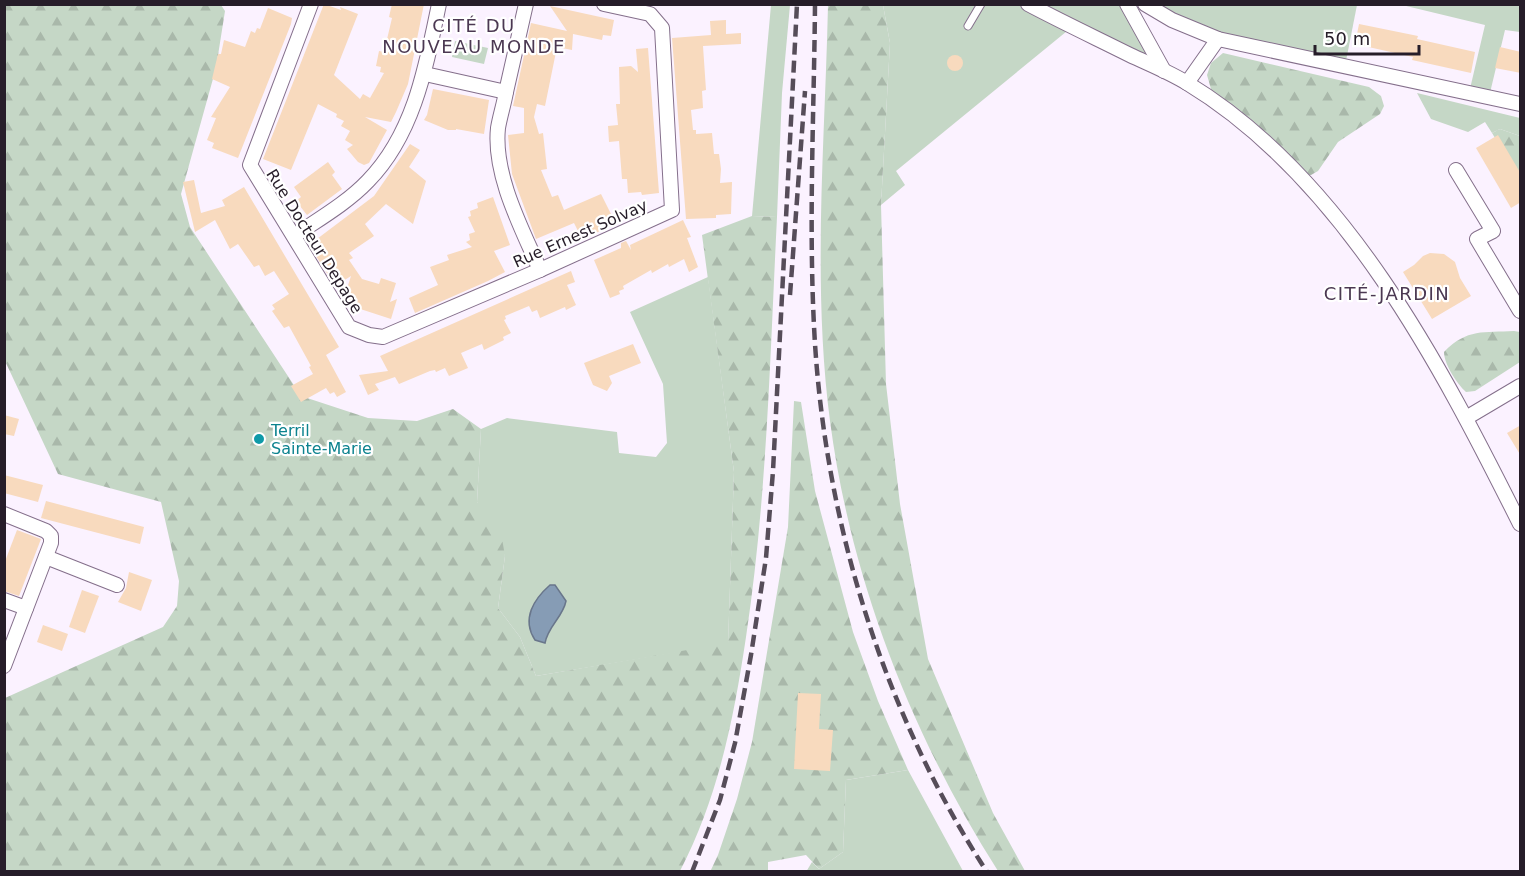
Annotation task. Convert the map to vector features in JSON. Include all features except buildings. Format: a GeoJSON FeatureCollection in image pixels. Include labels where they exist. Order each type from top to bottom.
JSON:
{"type":"FeatureCollection","features":[{"type":"Feature","properties":{"kind":"street","name":"Rue Docteur Depage"},"geometry":{"type":"LineString","coordinates":[[311,4],[250,165],[349,327],[369,335],[383,337]]}},
{"type":"Feature","properties":{"kind":"street"},"geometry":{"type":"LineString","coordinates":[[294,236],[349,198],[383,165],[403,131],[425,74],[439,4]]}},
{"type":"Feature","properties":{"kind":"street"},"geometry":{"type":"LineString","coordinates":[[526,4],[498,129],[501,164],[510,201],[540,270]]}},
{"type":"Feature","properties":{"kind":"street","name":"Rue Ernest Solvay"},"geometry":{"type":"LineString","coordinates":[[383,337],[540,270],[672,210],[662,28],[650,14],[604,4]]}},
{"type":"Feature","properties":{"kind":"street"},"geometry":{"type":"LineString","coordinates":[[1028,4],[1187,83],[1227,111],[1286,163],[1340,222],[1383,280],[1466,418],[1521,524]]}},
{"type":"Feature","properties":{"kind":"street"},"geometry":{"type":"LineString","coordinates":[[1127,4],[1164,71]]}},
{"type":"Feature","properties":{"kind":"street"},"geometry":{"type":"LineString","coordinates":[[1145,4],[1172,20],[1218,39],[1521,104]]}},
{"type":"Feature","properties":{"kind":"street"},"geometry":{"type":"LineString","coordinates":[[1187,83],[1218,39]]}},
{"type":"Feature","properties":{"kind":"street"},"geometry":{"type":"LineString","coordinates":[[425,74],[506,92]]}},
{"type":"Feature","properties":{"kind":"street"},"geometry":{"type":"LineString","coordinates":[[1456,170],[1493,231],[1477,239],[1521,311]]}},
{"type":"Feature","properties":{"kind":"street"},"geometry":{"type":"LineString","coordinates":[[1466,418],[1521,386]]}},
{"type":"Feature","properties":{"kind":"street"},"geometry":{"type":"LineString","coordinates":[[4,514],[46,531],[51,536],[51,543],[4,666]]}},
{"type":"Feature","properties":{"kind":"street"},"geometry":{"type":"LineString","coordinates":[[46,556],[117,585]]}},
{"type":"Feature","properties":{"kind":"street"},"geometry":{"type":"LineString","coordinates":[[4,600],[26,608]]}},
{"type":"Feature","properties":{"kind":"lane"},"geometry":{"type":"LineString","coordinates":[[968,26],[981,4]]}},
{"type":"Feature","properties":{"kind":"green space","name":"Terril Sainte-Marie"},"geometry":{"type":"Polygon","coordinates":[[[5,5],[221,5],[225,11],[216,68],[181,194],[190,227],[301,396],[368,418],[417,421],[453,409],[481,429],[477,502],[500,527],[505,556],[498,608],[520,637],[536,676],[728,643],[734,472],[702,235],[752,216],[777,217],[763,480],[746,637],[723,757],[705,815],[680,871],[5,871],[5,698],[163,627],[177,606],[179,581],[161,502],[58,474],[5,361],[5,5]]]}},
{"type":"Feature","properties":{"kind":"green space"},"geometry":{"type":"Polygon","coordinates":[[[771,5],[790,5],[782,93],[777,217],[752,216],[771,5]]]}},
{"type":"Feature","properties":{"kind":"green space"},"geometry":{"type":"Polygon","coordinates":[[[828,5],[883,5],[890,43],[881,205],[886,384],[900,504],[928,659],[993,813],[1025,871],[998,871],[938,766],[890,655],[853,540],[830,421],[822,317],[821,213],[828,5]]]}},
{"type":"Feature","properties":{"kind":"green space"},"geometry":{"type":"Polygon","coordinates":[[[883,5],[1127,5],[1164,71],[1072,27],[896,171],[905,185],[881,205],[890,43],[883,5]]]}},
{"type":"Feature","properties":{"kind":"green space"},"geometry":{"type":"Polygon","coordinates":[[[1159,5],[1357,5],[1345,66],[1218,39],[1164,11],[1159,5]]]}},
{"type":"Feature","properties":{"kind":"green space"},"geometry":{"type":"Polygon","coordinates":[[[1402,5],[1520,5],[1520,32],[1505,30],[1489,97],[1469,93],[1485,25],[1402,5]]]}},
{"type":"Feature","properties":{"kind":"green space"},"geometry":{"type":"Polygon","coordinates":[[[455,41],[488,48],[484,64],[452,57],[455,41]]]}},
{"type":"Feature","properties":{"kind":"green space"},"geometry":{"type":"Polygon","coordinates":[[[1223,53],[1369,87],[1381,96],[1384,106],[1380,114],[1338,142],[1318,171],[1311,175],[1297,174],[1215,103],[1207,75],[1211,63],[1223,53]]]}},
{"type":"Feature","properties":{"kind":"green space"},"geometry":{"type":"Polygon","coordinates":[[[1417,93],[1520,118],[1520,136],[1500,129],[1492,133],[1485,122],[1468,132],[1431,119],[1417,93]]]}},
{"type":"Feature","properties":{"kind":"green space"},"geometry":{"type":"Polygon","coordinates":[[[1500,129],[1520,136],[1520,179],[1492,133],[1500,129]]]}},
{"type":"Feature","properties":{"kind":"green space"},"geometry":{"type":"Polygon","coordinates":[[[708,277],[734,472],[728,644],[536,676],[520,637],[498,608],[505,556],[477,502],[481,429],[507,418],[617,432],[619,453],[656,457],[667,443],[663,384],[630,312],[708,277]]]}},
{"type":"Feature","properties":{"kind":"green space"},"geometry":{"type":"Polygon","coordinates":[[[1520,332],[1520,362],[1475,391],[1466,392],[1452,374],[1444,352],[1452,344],[1468,335],[1520,332]]]}},
{"type":"Feature","properties":{"kind":"green space"},"geometry":{"type":"Polygon","coordinates":[[[794,401],[801,402],[815,491],[853,632],[878,701],[908,770],[846,780],[843,852],[819,869],[806,855],[768,862],[768,871],[710,872],[737,799],[752,742],[788,527],[794,401]]]}},
{"type":"Feature","properties":{"kind":"green space"},"geometry":{"type":"Polygon","coordinates":[[[908,770],[963,871],[806,872],[812,862],[819,869],[843,852],[846,780],[908,770]]]}},
{"type":"Feature","properties":{"kind":"water"},"geometry":{"type":"Polygon","coordinates":[[[550,585],[555,585],[566,601],[545,643],[535,640],[529,625],[529,617],[535,603],[550,585]]]}},
{"type":"Feature","properties":{"kind":"railway"},"geometry":{"type":"LineString","coordinates":[[692,872],[720,800],[735,743],[766,558],[773,471],[797,4]]}},
{"type":"Feature","properties":{"kind":"railway"},"geometry":{"type":"LineString","coordinates":[[815,4],[813,302],[822,413],[833,482],[848,551],[867,618],[891,685],[919,749],[951,812],[987,872]]}},
{"type":"Feature","properties":{"kind":"railway"},"geometry":{"type":"LineString","coordinates":[[790,295],[805,91]]}},
{"type":"Feature","properties":{"kind":"place","name":"Terril Sainte-Marie"},"geometry":{"type":"Point","coordinates":[259,439]}},
{"type":"Feature","properties":{"kind":"district","name":"CITÉ DU NOUVEAU MONDE"},"geometry":{"type":"Point","coordinates":[474,36]}},
{"type":"Feature","properties":{"kind":"district","name":"CITÉ-JARDIN"},"geometry":{"type":"Point","coordinates":[1387,294]}}]}
